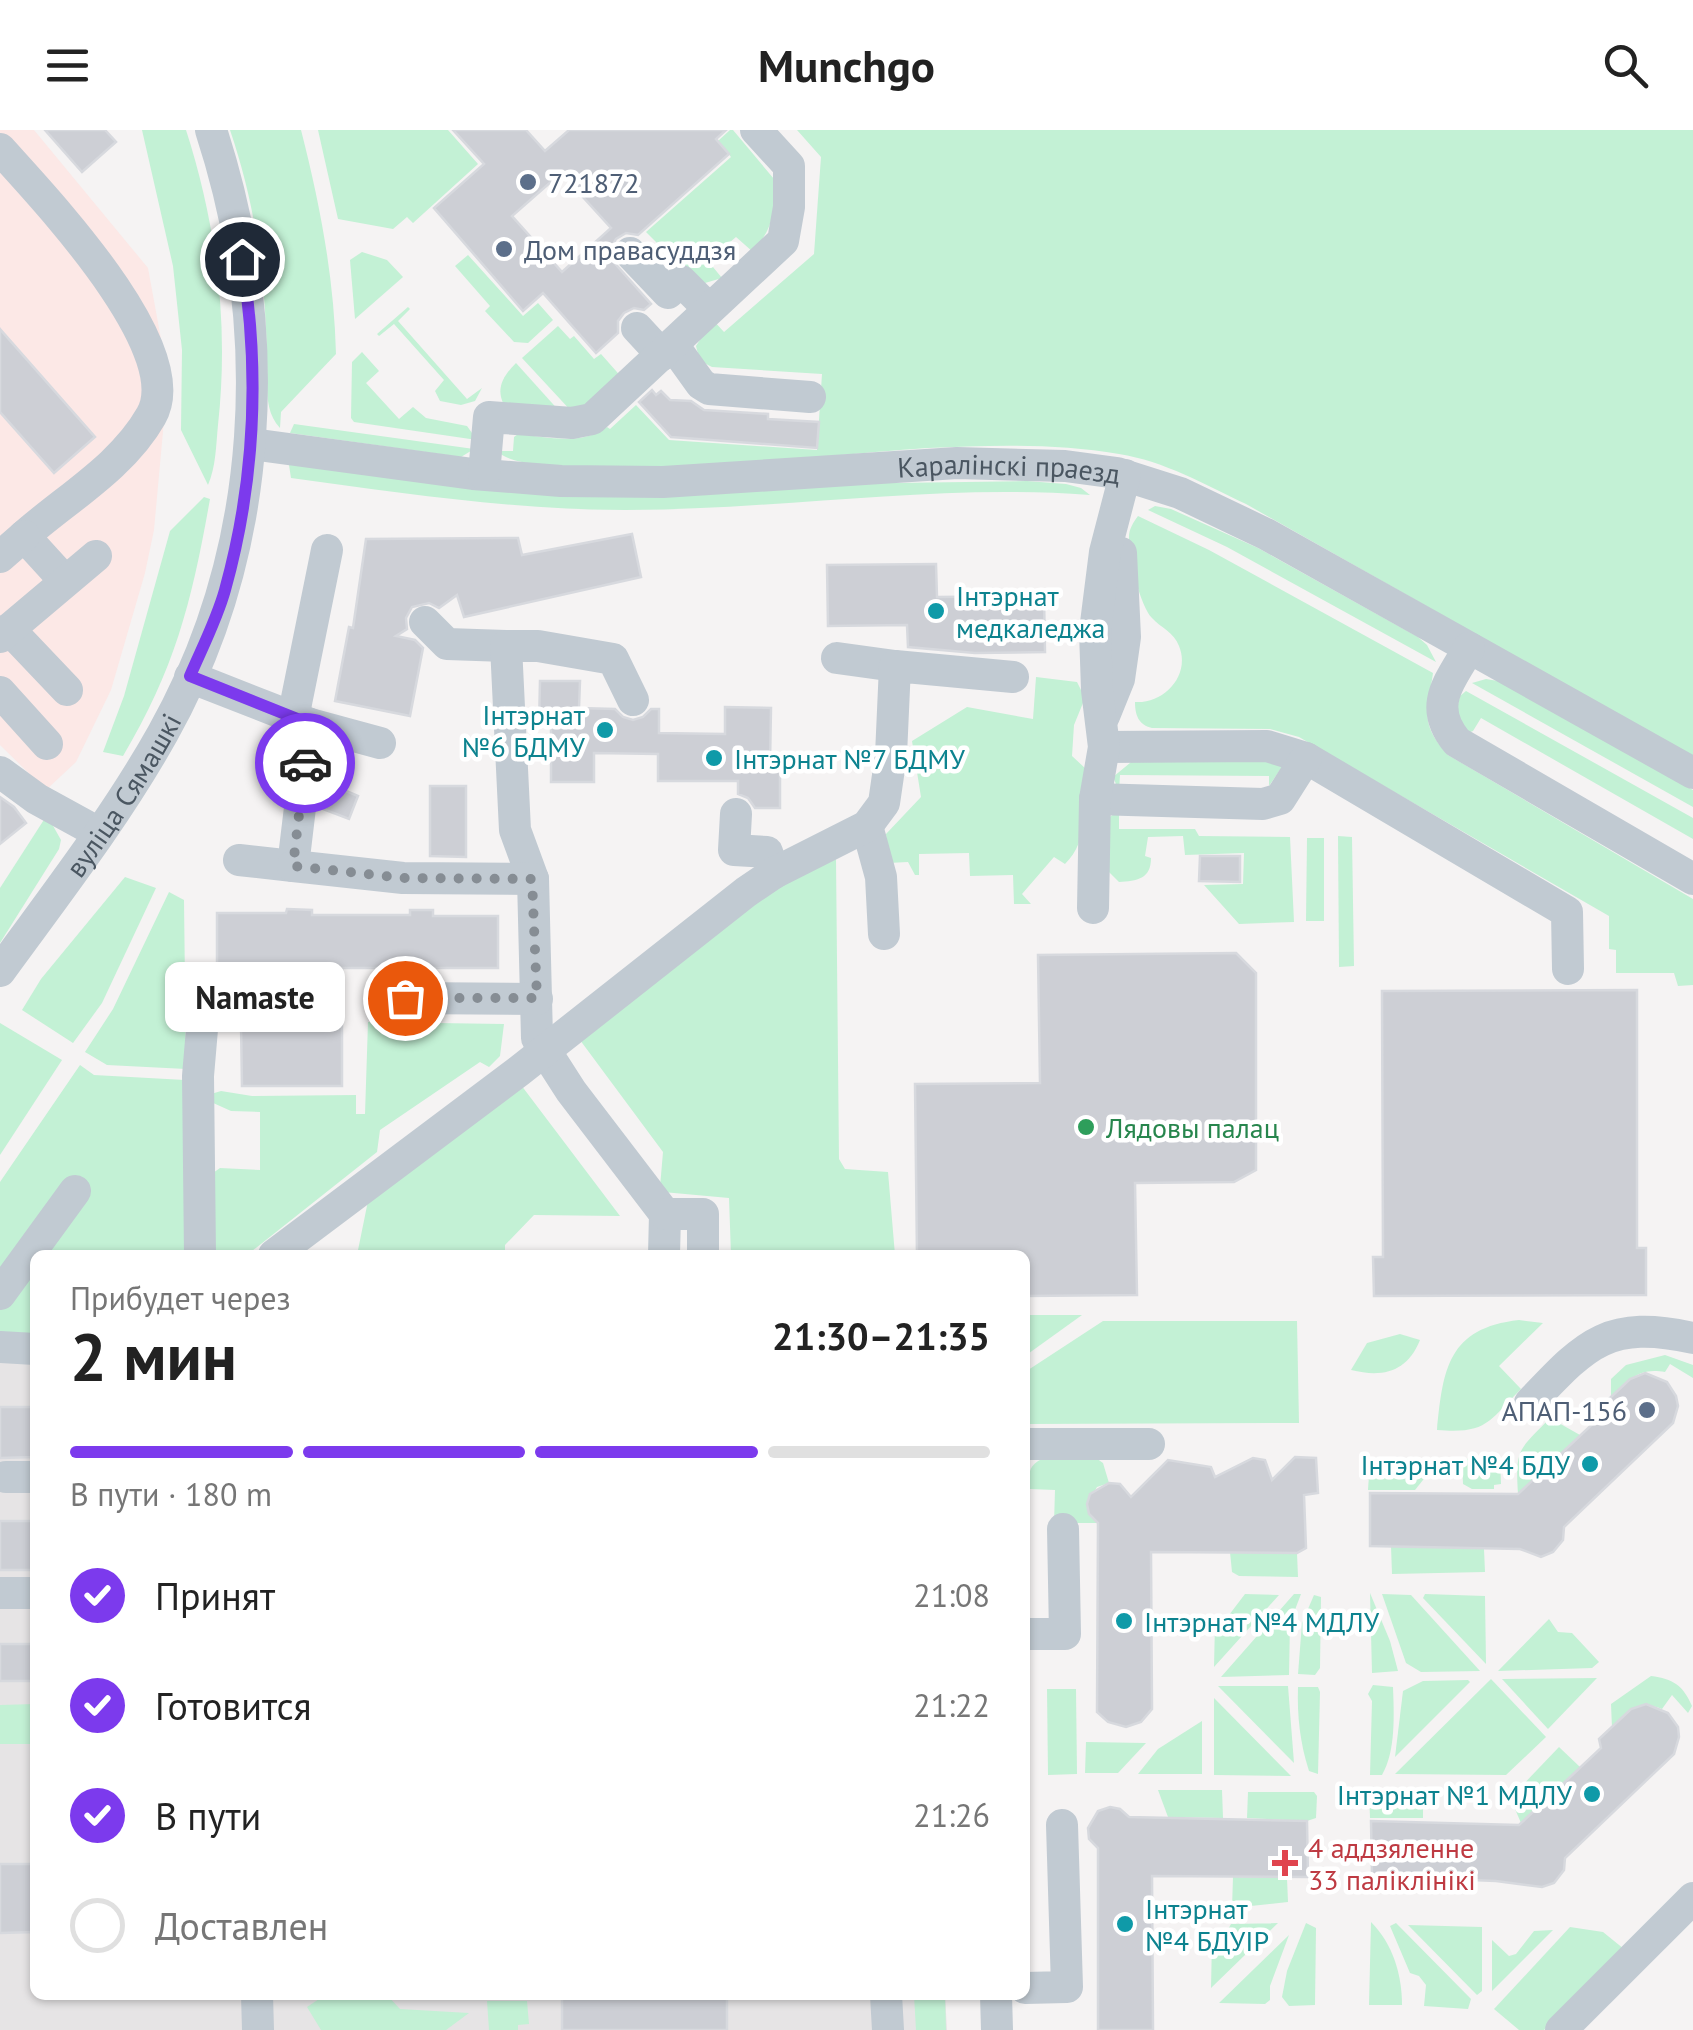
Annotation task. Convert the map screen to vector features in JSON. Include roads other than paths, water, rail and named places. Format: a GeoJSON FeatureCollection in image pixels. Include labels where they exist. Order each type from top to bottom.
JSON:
{"type":"FeatureCollection","features":[{"type":"Feature","properties":{"kind":"street","name":"вуліца Сямашкі"},"geometry":{"type":"LineString","coordinates":[[0,971],[99,833],[162,735],[224,592],[252,444],[253,367],[248,296],[236,222],[212,130]]}},
{"type":"Feature","properties":{"kind":"street"},"geometry":{"type":"LineString","coordinates":[[484,474],[489,417],[587,422],[783,240],[789,208],[789,166],[756,130]]}},
{"type":"Feature","properties":{"kind":"street"},"geometry":{"type":"LineString","coordinates":[[0,149],[78,236],[140,327],[157,382],[154,412],[135,440],[102,473],[8,544],[65,580]]}},
{"type":"Feature","properties":{"kind":"street"},"geometry":{"type":"LineString","coordinates":[[630,253],[668,293],[681,281],[709,309]]}},
{"type":"Feature","properties":{"kind":"street"},"geometry":{"type":"LineString","coordinates":[[637,328],[710,389],[810,397]]}},
{"type":"Feature","properties":{"kind":"street","name":"Каралінскі праезд"},"geometry":{"type":"LineString","coordinates":[[252,444],[561,481],[663,482],[977,463],[1065,466],[1125,474],[1242,521],[1693,773]]}},
{"type":"Feature","properties":{"kind":"street"},"geometry":{"type":"LineString","coordinates":[[1092,908],[1102,735],[1096,631],[1106,552],[1125,474]]}},
{"type":"Feature","properties":{"kind":"street"},"geometry":{"type":"LineString","coordinates":[[293,866],[302,721],[327,550]]}},
{"type":"Feature","properties":{"kind":"street"},"geometry":{"type":"LineString","coordinates":[[67,690],[5,633],[96,556]]}},
{"type":"Feature","properties":{"kind":"street"},"geometry":{"type":"LineString","coordinates":[[425,622],[446,644],[538,646],[613,658],[633,700]]}},
{"type":"Feature","properties":{"kind":"street"},"geometry":{"type":"LineString","coordinates":[[506,646],[515,830],[532,879],[537,1038],[571,1090],[665,1214],[664,1250]]}},
{"type":"Feature","properties":{"kind":"street"},"geometry":{"type":"LineString","coordinates":[[1468,648],[1442,699],[1444,722],[1457,742],[1693,879]]}},
{"type":"Feature","properties":{"kind":"street"},"geometry":{"type":"LineString","coordinates":[[837,658],[1012,676]]}},
{"type":"Feature","properties":{"kind":"street"},"geometry":{"type":"LineString","coordinates":[[281,1250],[731,903],[774,873],[867,826],[884,804],[891,755],[895,666]]}},
{"type":"Feature","properties":{"kind":"street"},"geometry":{"type":"LineString","coordinates":[[190,676],[302,721],[380,743]]}},
{"type":"Feature","properties":{"kind":"street"},"geometry":{"type":"LineString","coordinates":[[0,692],[47,744]]}},
{"type":"Feature","properties":{"kind":"street"},"geometry":{"type":"LineString","coordinates":[[1102,735],[1268,746],[1306,758],[1568,912],[1568,969]]}},
{"type":"Feature","properties":{"kind":"street"},"geometry":{"type":"LineString","coordinates":[[1096,799],[1263,804],[1280,799],[1306,758]]}},
{"type":"Feature","properties":{"kind":"street"},"geometry":{"type":"LineString","coordinates":[[0,772],[36,798],[99,833]]}},
{"type":"Feature","properties":{"kind":"street"},"geometry":{"type":"LineString","coordinates":[[736,814],[734,850],[767,852],[774,873]]}},
{"type":"Feature","properties":{"kind":"street"},"geometry":{"type":"LineString","coordinates":[[867,826],[882,877],[884,934]]}},
{"type":"Feature","properties":{"kind":"street"},"geometry":{"type":"LineString","coordinates":[[240,860],[403,878],[532,879]]}},
{"type":"Feature","properties":{"kind":"street"},"geometry":{"type":"LineString","coordinates":[[200,1250],[198,1076],[205,994],[310,996]]}},
{"type":"Feature","properties":{"kind":"street"},"geometry":{"type":"LineString","coordinates":[[405,998],[537,998]]}},
{"type":"Feature","properties":{"kind":"street"},"geometry":{"type":"LineString","coordinates":[[31,1250],[74,1190]]}},
{"type":"Feature","properties":{"kind":"street"},"geometry":{"type":"LineString","coordinates":[[665,1214],[703,1214],[703,1250]]}},
{"type":"Feature","properties":{"kind":"street"},"geometry":{"type":"LineString","coordinates":[[0,1294],[30,1252]]}},
{"type":"Feature","properties":{"kind":"street"},"geometry":{"type":"LineString","coordinates":[[1530,1403],[1596,1341],[1622,1332],[1655,1330],[1693,1338]]}},
{"type":"Feature","properties":{"kind":"street"},"geometry":{"type":"LineString","coordinates":[[0,1347],[30,1348]]}},
{"type":"Feature","properties":{"kind":"street"},"geometry":{"type":"LineString","coordinates":[[1030,1444],[1150,1444]]}},
{"type":"Feature","properties":{"kind":"street"},"geometry":{"type":"LineString","coordinates":[[1030,1634],[1065,1634],[1063,1530]]}},
{"type":"Feature","properties":{"kind":"street"},"geometry":{"type":"LineString","coordinates":[[0,1593],[30,1593]]}},
{"type":"Feature","properties":{"kind":"street"},"geometry":{"type":"LineString","coordinates":[[1030,1988],[1067,1988],[1062,1826]]}},
{"type":"Feature","properties":{"kind":"street"},"geometry":{"type":"LineString","coordinates":[[1561,2030],[1693,1898]]}},
{"type":"Feature","properties":{"kind":"street"},"geometry":{"type":"LineString","coordinates":[[257,2000],[258,2030]]}},
{"type":"Feature","properties":{"kind":"street"},"geometry":{"type":"LineString","coordinates":[[886,2000],[888,2030]]}},
{"type":"Feature","properties":{"kind":"street"},"geometry":{"type":"LineString","coordinates":[[996,2000],[996,2030]]}},
{"type":"Feature","properties":{"kind":"place","name":"721872"},"geometry":{"type":"Point","coordinates":[528,182]}},
{"type":"Feature","properties":{"kind":"place","name":"Дом правасуддзя"},"geometry":{"type":"Point","coordinates":[504,249]}},
{"type":"Feature","properties":{"kind":"place","name":"Інтэрнат медкаледжа"},"geometry":{"type":"Point","coordinates":[936,611]}},
{"type":"Feature","properties":{"kind":"place","name":"Інтэрнат №6 БДМУ"},"geometry":{"type":"Point","coordinates":[605,730]}},
{"type":"Feature","properties":{"kind":"place","name":"Інтэрнат №7 БДМУ"},"geometry":{"type":"Point","coordinates":[714,758]}},
{"type":"Feature","properties":{"kind":"place","name":"Namaste"},"geometry":{"type":"Point","coordinates":[405,998]}},
{"type":"Feature","properties":{"kind":"place","name":"Лядовы палац"},"geometry":{"type":"Point","coordinates":[1086,1127]}},
{"type":"Feature","properties":{"kind":"place","name":"АПАП-156"},"geometry":{"type":"Point","coordinates":[1647,1410]}},
{"type":"Feature","properties":{"kind":"place","name":"Інтэрнат №4 БДУ"},"geometry":{"type":"Point","coordinates":[1590,1464]}},
{"type":"Feature","properties":{"kind":"place","name":"Інтэрнат №4 МДЛУ"},"geometry":{"type":"Point","coordinates":[1124,1621]}},
{"type":"Feature","properties":{"kind":"place","name":"Інтэрнат №1 МДЛУ"},"geometry":{"type":"Point","coordinates":[1592,1794]}},
{"type":"Feature","properties":{"kind":"place","name":"4 аддзяленне 33 паліклінікі"},"geometry":{"type":"Point","coordinates":[1285,1863]}},
{"type":"Feature","properties":{"kind":"place","name":"Інтэрнат №4 БДУІР"},"geometry":{"type":"Point","coordinates":[1125,1924]}}]}
